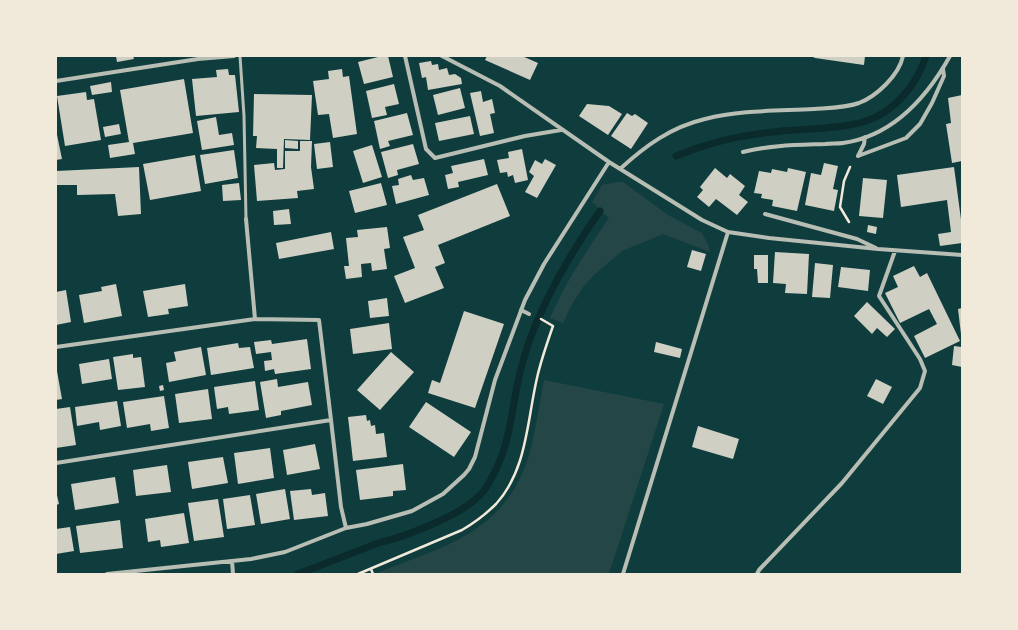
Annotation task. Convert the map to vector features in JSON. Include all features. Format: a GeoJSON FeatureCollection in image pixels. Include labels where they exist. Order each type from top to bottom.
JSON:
{"type":"FeatureCollection","features":[{"type":"Feature","properties":{"kind":"street"},"geometry":{"type":"LineString","coordinates":[[56,81],[198,58],[234,56]]}},
{"type":"Feature","properties":{"kind":"street"},"geometry":{"type":"LineString","coordinates":[[405,56],[426,149],[435,158],[525,136],[561,130]]}},
{"type":"Feature","properties":{"kind":"street"},"geometry":{"type":"LineString","coordinates":[[442,56],[500,86],[561,130],[609,162],[702,220],[728,232],[878,250],[962,255]]}},
{"type":"Feature","properties":{"kind":"street"},"geometry":{"type":"LineString","coordinates":[[620,169],[659,138],[680,127],[705,119],[742,114],[838,107],[859,103],[871,96],[889,81],[899,67],[903,56]]}},
{"type":"Feature","properties":{"kind":"street"},"geometry":{"type":"LineString","coordinates":[[743,152],[767,147],[844,143],[884,130],[900,118],[924,94],[943,69],[950,56]]}},
{"type":"Feature","properties":{"kind":"street"},"geometry":{"type":"LineString","coordinates":[[858,156],[906,138],[920,124],[932,104],[944,76],[943,69]]}},
{"type":"Feature","properties":{"kind":"street"},"geometry":{"type":"LineString","coordinates":[[858,156],[864,144],[865,137]]}},
{"type":"Feature","properties":{"kind":"street"},"geometry":{"type":"LineString","coordinates":[[106,574],[262,558],[285,552],[346,528],[367,524],[412,511],[443,494],[469,469],[478,450],[495,380],[525,300],[544,264],[609,162]]}},
{"type":"Feature","properties":{"kind":"street"},"geometry":{"type":"LineString","coordinates":[[765,214],[857,239],[878,250]]}},
{"type":"Feature","properties":{"kind":"street"},"geometry":{"type":"LineString","coordinates":[[246,219],[256,319]]}},
{"type":"Feature","properties":{"kind":"street"},"geometry":{"type":"LineString","coordinates":[[623,574],[728,232]]}},
{"type":"Feature","properties":{"kind":"street"},"geometry":{"type":"LineString","coordinates":[[758,574],[759,570],[842,483],[920,388],[925,371],[920,359],[878,296],[895,251]]}},
{"type":"Feature","properties":{"kind":"street"},"geometry":{"type":"LineString","coordinates":[[521,310],[529,314]]}},
{"type":"Feature","properties":{"kind":"street"},"geometry":{"type":"LineString","coordinates":[[56,347],[256,319],[319,320],[341,506],[346,528]]}},
{"type":"Feature","properties":{"kind":"street"},"geometry":{"type":"LineString","coordinates":[[56,463],[331,420]]}},
{"type":"Feature","properties":{"kind":"street"},"geometry":{"type":"LineString","coordinates":[[232,561],[233,572]]}},
{"type":"Feature","properties":{"kind":"lane"},"geometry":{"type":"LineString","coordinates":[[240,56],[244,116],[246,219]]}},
{"type":"Feature","properties":{"kind":"path"},"geometry":{"type":"LineString","coordinates":[[857,239],[840,207],[844,181],[852,161],[858,156]]}},
{"type":"Feature","properties":{"kind":"path"},"geometry":{"type":"LineString","coordinates":[[358,574],[462,530],[496,504],[506,490],[522,454],[537,378],[546,346],[554,326],[548,323]]}},
{"type":"Feature","properties":{"kind":"path"},"geometry":{"type":"LineString","coordinates":[[371,569],[373,574]]}},
{"type":"Feature","properties":{"kind":"shaded area"},"geometry":{"type":"Polygon","coordinates":[[[623,182],[668,215],[702,233],[710,252],[663,234],[622,251],[595,274],[583,287],[571,306],[563,323],[550,318],[569,279],[609,218],[592,202],[602,185],[623,182]]]}},
{"type":"Feature","properties":{"kind":"shaded area"},"geometry":{"type":"Polygon","coordinates":[[[544,380],[664,404],[609,574],[374,574],[424,555],[468,534],[487,520],[504,503],[518,482],[529,455],[536,427],[544,380]]]}},
{"type":"Feature","properties":{"kind":"building"},"geometry":{"type":"Polygon","coordinates":[[[116,56],[133,56],[134,59],[117,62],[116,56]]]}},
{"type":"Feature","properties":{"kind":"building"},"geometry":{"type":"Polygon","coordinates":[[[388,56],[393,77],[364,84],[358,62],[388,56]]]}},
{"type":"Feature","properties":{"kind":"building"},"geometry":{"type":"Polygon","coordinates":[[[487,56],[522,56],[538,63],[530,80],[485,60],[487,56]]]}},
{"type":"Feature","properties":{"kind":"building"},"geometry":{"type":"Polygon","coordinates":[[[811,56],[865,56],[864,65],[815,58],[811,56]]]}},
{"type":"Feature","properties":{"kind":"building"},"geometry":{"type":"Polygon","coordinates":[[[431,61],[432,65],[438,64],[439,70],[447,68],[449,75],[455,74],[461,78],[462,84],[428,90],[426,77],[422,78],[419,63],[431,61]]]}},
{"type":"Feature","properties":{"kind":"building"},"geometry":{"type":"Polygon","coordinates":[[[228,69],[229,75],[235,75],[239,112],[196,116],[192,79],[217,77],[216,70],[228,69]]]}},
{"type":"Feature","properties":{"kind":"building"},"geometry":{"type":"Polygon","coordinates":[[[342,69],[343,77],[349,76],[357,134],[333,138],[329,114],[318,115],[313,81],[329,79],[328,71],[342,69]]]}},
{"type":"Feature","properties":{"kind":"building"},"geometry":{"type":"Polygon","coordinates":[[[184,79],[193,133],[133,143],[135,154],[110,158],[108,145],[129,142],[120,90],[184,79]]]}},
{"type":"Feature","properties":{"kind":"building"},"geometry":{"type":"Polygon","coordinates":[[[111,82],[112,92],[92,95],[90,86],[111,82]]]}},
{"type":"Feature","properties":{"kind":"building"},"geometry":{"type":"Polygon","coordinates":[[[394,84],[399,104],[385,107],[387,115],[372,118],[366,91],[394,84]]]}},
{"type":"Feature","properties":{"kind":"building"},"geometry":{"type":"Polygon","coordinates":[[[460,88],[465,108],[438,115],[433,95],[460,88]]]}},
{"type":"Feature","properties":{"kind":"building"},"geometry":{"type":"Polygon","coordinates":[[[481,91],[483,102],[492,99],[495,113],[490,114],[494,133],[480,136],[470,93],[481,91]]]}},
{"type":"Feature","properties":{"kind":"building"},"geometry":{"type":"Polygon","coordinates":[[[86,92],[87,100],[94,99],[101,140],[65,146],[57,96],[86,92]]]}},
{"type":"Feature","properties":{"kind":"building"},"geometry":{"type":"Polygon","coordinates":[[[254,94],[312,95],[310,140],[284,139],[283,168],[277,168],[277,149],[256,148],[257,136],[253,136],[254,94]]]}},
{"type":"Feature","properties":{"kind":"building"},"geometry":{"type":"Polygon","coordinates":[[[962,95],[962,161],[952,163],[946,124],[951,123],[948,98],[962,95]]]}},
{"type":"Feature","properties":{"kind":"building"},"geometry":{"type":"Polygon","coordinates":[[[587,104],[609,106],[622,114],[608,135],[579,116],[587,104]]]}},
{"type":"Feature","properties":{"kind":"building"},"geometry":{"type":"Polygon","coordinates":[[[407,113],[413,135],[388,141],[390,146],[380,149],[374,121],[407,113]]]}},
{"type":"Feature","properties":{"kind":"building"},"geometry":{"type":"Polygon","coordinates":[[[627,113],[632,116],[635,114],[648,123],[631,149],[611,136],[627,113]]]}},
{"type":"Feature","properties":{"kind":"building"},"geometry":{"type":"Polygon","coordinates":[[[470,116],[474,134],[439,141],[435,123],[470,116]]]}},
{"type":"Feature","properties":{"kind":"building"},"geometry":{"type":"Polygon","coordinates":[[[216,117],[219,135],[232,133],[234,145],[202,150],[197,121],[216,117]]]}},
{"type":"Feature","properties":{"kind":"building"},"geometry":{"type":"Polygon","coordinates":[[[119,124],[121,134],[105,137],[103,127],[119,124]]]}},
{"type":"Feature","properties":{"kind":"building"},"geometry":{"type":"Polygon","coordinates":[[[56,130],[62,159],[56,160],[56,130]]]}},
{"type":"Feature","properties":{"kind":"building"},"geometry":{"type":"Polygon","coordinates":[[[285,140],[298,141],[298,149],[285,148],[285,140]]]}},
{"type":"Feature","properties":{"kind":"building"},"geometry":{"type":"Polygon","coordinates":[[[300,141],[312,141],[311,167],[314,189],[297,191],[298,198],[257,201],[254,165],[274,163],[275,170],[285,169],[285,151],[300,151],[300,141]]]}},
{"type":"Feature","properties":{"kind":"building"},"geometry":{"type":"Polygon","coordinates":[[[330,142],[333,167],[317,169],[314,144],[330,142]]]}},
{"type":"Feature","properties":{"kind":"building"},"geometry":{"type":"Polygon","coordinates":[[[413,144],[419,164],[397,170],[398,175],[388,178],[381,152],[413,144]]]}},
{"type":"Feature","properties":{"kind":"building"},"geometry":{"type":"Polygon","coordinates":[[[372,145],[382,177],[363,183],[353,151],[372,145]]]}},
{"type":"Feature","properties":{"kind":"building"},"geometry":{"type":"Polygon","coordinates":[[[522,149],[528,180],[515,183],[513,175],[508,177],[507,172],[500,173],[497,160],[509,158],[508,152],[522,149]]]}},
{"type":"Feature","properties":{"kind":"building"},"geometry":{"type":"Polygon","coordinates":[[[234,150],[238,178],[205,184],[200,155],[234,150]]]}},
{"type":"Feature","properties":{"kind":"building"},"geometry":{"type":"Polygon","coordinates":[[[195,155],[201,191],[150,200],[143,164],[195,155]]]}},
{"type":"Feature","properties":{"kind":"building"},"geometry":{"type":"Polygon","coordinates":[[[484,159],[488,175],[458,182],[459,187],[448,189],[445,175],[453,173],[451,166],[484,159]]]}},
{"type":"Feature","properties":{"kind":"building"},"geometry":{"type":"Polygon","coordinates":[[[545,159],[556,165],[537,198],[525,192],[534,176],[529,172],[535,160],[542,164],[545,159]]]}},
{"type":"Feature","properties":{"kind":"building"},"geometry":{"type":"Polygon","coordinates":[[[824,163],[838,166],[833,189],[838,190],[834,211],[805,205],[811,173],[821,175],[824,163]]]}},
{"type":"Feature","properties":{"kind":"building"},"geometry":{"type":"Polygon","coordinates":[[[139,167],[141,214],[118,216],[115,194],[77,195],[77,185],[56,185],[56,171],[139,167]]]}},
{"type":"Feature","properties":{"kind":"building"},"geometry":{"type":"Polygon","coordinates":[[[954,167],[962,227],[962,243],[940,246],[938,234],[951,232],[947,200],[901,207],[897,175],[954,167]]]}},
{"type":"Feature","properties":{"kind":"building"},"geometry":{"type":"Polygon","coordinates":[[[715,168],[727,178],[730,174],[745,186],[739,195],[748,202],[737,215],[716,199],[709,207],[697,197],[703,190],[700,187],[715,168]]]}},
{"type":"Feature","properties":{"kind":"building"},"geometry":{"type":"Polygon","coordinates":[[[788,168],[806,172],[797,211],[772,206],[773,200],[761,198],[762,194],[754,193],[759,171],[771,173],[772,169],[787,172],[788,168]]]}},
{"type":"Feature","properties":{"kind":"building"},"geometry":{"type":"Polygon","coordinates":[[[411,175],[413,180],[424,178],[429,195],[396,204],[392,186],[399,185],[398,179],[411,175]]]}},
{"type":"Feature","properties":{"kind":"building"},"geometry":{"type":"Polygon","coordinates":[[[863,178],[887,180],[883,218],[859,216],[863,178]]]}},
{"type":"Feature","properties":{"kind":"building"},"geometry":{"type":"Polygon","coordinates":[[[239,183],[241,200],[223,201],[222,185],[239,183]]]}},
{"type":"Feature","properties":{"kind":"building"},"geometry":{"type":"Polygon","coordinates":[[[381,183],[387,205],[355,213],[349,191],[381,183]]]}},
{"type":"Feature","properties":{"kind":"building"},"geometry":{"type":"Polygon","coordinates":[[[497,184],[510,216],[438,245],[445,263],[435,267],[444,288],[405,303],[394,276],[415,268],[403,237],[424,230],[418,215],[497,184]]]}},
{"type":"Feature","properties":{"kind":"building"},"geometry":{"type":"Polygon","coordinates":[[[289,209],[291,224],[274,225],[273,211],[289,209]]]}},
{"type":"Feature","properties":{"kind":"building"},"geometry":{"type":"Polygon","coordinates":[[[868,225],[877,227],[876,234],[867,232],[868,225]]]}},
{"type":"Feature","properties":{"kind":"building"},"geometry":{"type":"Polygon","coordinates":[[[387,227],[390,248],[384,249],[387,269],[372,271],[371,263],[361,264],[362,277],[346,279],[344,266],[349,266],[346,238],[358,237],[357,230],[387,227]]]}},
{"type":"Feature","properties":{"kind":"building"},"geometry":{"type":"Polygon","coordinates":[[[331,232],[334,249],[279,259],[276,243],[331,232]]]}},
{"type":"Feature","properties":{"kind":"building"},"geometry":{"type":"Polygon","coordinates":[[[692,250],[706,254],[701,271],[687,267],[692,250]]]}},
{"type":"Feature","properties":{"kind":"building"},"geometry":{"type":"Polygon","coordinates":[[[775,252],[809,254],[807,294],[785,293],[786,284],[773,283],[775,252]]]}},
{"type":"Feature","properties":{"kind":"building"},"geometry":{"type":"Polygon","coordinates":[[[754,255],[768,255],[768,283],[758,283],[757,269],[754,269],[754,255]]]}},
{"type":"Feature","properties":{"kind":"building"},"geometry":{"type":"Polygon","coordinates":[[[815,263],[833,265],[830,298],[812,297],[815,263]]]}},
{"type":"Feature","properties":{"kind":"building"},"geometry":{"type":"Polygon","coordinates":[[[914,266],[920,277],[927,273],[960,341],[925,358],[914,336],[937,324],[929,309],[900,323],[885,293],[898,287],[893,276],[914,266]]]}},
{"type":"Feature","properties":{"kind":"building"},"geometry":{"type":"Polygon","coordinates":[[[841,267],[870,270],[868,291],[838,287],[841,267]]]}},
{"type":"Feature","properties":{"kind":"building"},"geometry":{"type":"Polygon","coordinates":[[[116,284],[122,316],[84,323],[79,295],[102,291],[101,287],[116,284]]]}},
{"type":"Feature","properties":{"kind":"building"},"geometry":{"type":"Polygon","coordinates":[[[185,284],[188,306],[168,309],[169,314],[148,317],[143,291],[185,284]]]}},
{"type":"Feature","properties":{"kind":"building"},"geometry":{"type":"Polygon","coordinates":[[[66,290],[71,322],[56,325],[56,292],[66,290]]]}},
{"type":"Feature","properties":{"kind":"building"},"geometry":{"type":"Polygon","coordinates":[[[387,298],[389,316],[370,318],[368,301],[387,298]]]}},
{"type":"Feature","properties":{"kind":"building"},"geometry":{"type":"Polygon","coordinates":[[[867,302],[895,329],[887,337],[877,328],[872,334],[854,316],[867,302]]]}},
{"type":"Feature","properties":{"kind":"building"},"geometry":{"type":"Polygon","coordinates":[[[962,308],[962,333],[961,334],[958,309],[962,308]]]}},
{"type":"Feature","properties":{"kind":"building"},"geometry":{"type":"Polygon","coordinates":[[[464,311],[504,324],[475,408],[428,393],[432,380],[440,383],[464,311]]]}},
{"type":"Feature","properties":{"kind":"building"},"geometry":{"type":"Polygon","coordinates":[[[389,323],[392,349],[353,354],[350,329],[389,323]]]}},
{"type":"Feature","properties":{"kind":"building"},"geometry":{"type":"Polygon","coordinates":[[[307,339],[311,369],[275,374],[274,369],[265,371],[264,361],[272,360],[271,352],[256,354],[254,342],[271,340],[272,344],[307,339]]]}},
{"type":"Feature","properties":{"kind":"building"},"geometry":{"type":"Polygon","coordinates":[[[656,342],[682,349],[680,358],[654,352],[656,342]]]}},
{"type":"Feature","properties":{"kind":"building"},"geometry":{"type":"Polygon","coordinates":[[[238,343],[239,348],[250,347],[254,368],[211,375],[207,348],[238,343]]]}},
{"type":"Feature","properties":{"kind":"building"},"geometry":{"type":"Polygon","coordinates":[[[954,346],[962,347],[962,367],[952,365],[954,346]]]}},
{"type":"Feature","properties":{"kind":"building"},"geometry":{"type":"Polygon","coordinates":[[[201,347],[206,375],[169,382],[166,363],[176,361],[174,352],[201,347]]]}},
{"type":"Feature","properties":{"kind":"building"},"geometry":{"type":"Polygon","coordinates":[[[391,352],[414,372],[380,410],[357,390],[391,352]]]}},
{"type":"Feature","properties":{"kind":"building"},"geometry":{"type":"Polygon","coordinates":[[[133,354],[133,358],[141,357],[145,387],[118,390],[113,357],[133,354]]]}},
{"type":"Feature","properties":{"kind":"building"},"geometry":{"type":"Polygon","coordinates":[[[109,359],[112,379],[82,384],[79,364],[109,359]]]}},
{"type":"Feature","properties":{"kind":"building"},"geometry":{"type":"Polygon","coordinates":[[[56,371],[62,399],[56,400],[56,371]]]}},
{"type":"Feature","properties":{"kind":"building"},"geometry":{"type":"Polygon","coordinates":[[[277,379],[278,387],[308,382],[312,405],[281,411],[281,415],[266,418],[260,382],[277,379]]]}},
{"type":"Feature","properties":{"kind":"building"},"geometry":{"type":"Polygon","coordinates":[[[876,379],[892,387],[883,404],[867,396],[876,379]]]}},
{"type":"Feature","properties":{"kind":"building"},"geometry":{"type":"Polygon","coordinates":[[[255,381],[259,410],[229,414],[228,407],[217,409],[214,387],[255,381]]]}},
{"type":"Feature","properties":{"kind":"building"},"geometry":{"type":"Polygon","coordinates":[[[163,385],[164,390],[160,391],[159,386],[163,385]]]}},
{"type":"Feature","properties":{"kind":"building"},"geometry":{"type":"Polygon","coordinates":[[[208,389],[212,419],[179,423],[175,394],[208,389]]]}},
{"type":"Feature","properties":{"kind":"building"},"geometry":{"type":"Polygon","coordinates":[[[164,396],[169,428],[151,431],[150,424],[127,428],[123,402],[164,396]]]}},
{"type":"Feature","properties":{"kind":"building"},"geometry":{"type":"Polygon","coordinates":[[[117,401],[121,426],[100,430],[99,422],[77,426],[75,407],[117,401]]]}},
{"type":"Feature","properties":{"kind":"building"},"geometry":{"type":"Polygon","coordinates":[[[426,402],[471,432],[454,457],[409,427],[426,402]]]}},
{"type":"Feature","properties":{"kind":"building"},"geometry":{"type":"Polygon","coordinates":[[[70,407],[76,445],[56,448],[56,409],[70,407]]]}},
{"type":"Feature","properties":{"kind":"building"},"geometry":{"type":"Polygon","coordinates":[[[366,415],[367,421],[370,420],[371,426],[375,425],[376,434],[384,433],[387,457],[353,461],[348,417],[366,415]]]}},
{"type":"Feature","properties":{"kind":"building"},"geometry":{"type":"Polygon","coordinates":[[[698,426],[739,439],[733,459],[692,447],[698,426]]]}},
{"type":"Feature","properties":{"kind":"building"},"geometry":{"type":"Polygon","coordinates":[[[315,444],[320,469],[287,475],[283,450],[315,444]]]}},
{"type":"Feature","properties":{"kind":"building"},"geometry":{"type":"Polygon","coordinates":[[[270,448],[274,478],[238,484],[234,453],[270,448]]]}},
{"type":"Feature","properties":{"kind":"building"},"geometry":{"type":"Polygon","coordinates":[[[223,457],[228,483],[192,489],[188,462],[223,457]]]}},
{"type":"Feature","properties":{"kind":"building"},"geometry":{"type":"Polygon","coordinates":[[[403,464],[406,490],[393,491],[393,496],[360,500],[356,470],[403,464]]]}},
{"type":"Feature","properties":{"kind":"building"},"geometry":{"type":"Polygon","coordinates":[[[167,465],[171,492],[136,496],[133,470],[167,465]]]}},
{"type":"Feature","properties":{"kind":"building"},"geometry":{"type":"Polygon","coordinates":[[[115,477],[119,503],[75,510],[71,484],[115,477]]]}},
{"type":"Feature","properties":{"kind":"building"},"geometry":{"type":"Polygon","coordinates":[[[285,489],[290,519],[261,524],[256,494],[285,489]]]}},
{"type":"Feature","properties":{"kind":"building"},"geometry":{"type":"Polygon","coordinates":[[[311,489],[312,495],[325,493],[328,516],[294,520],[290,491],[311,489]]]}},
{"type":"Feature","properties":{"kind":"building"},"geometry":{"type":"Polygon","coordinates":[[[56,491],[59,504],[56,505],[56,491]]]}},
{"type":"Feature","properties":{"kind":"building"},"geometry":{"type":"Polygon","coordinates":[[[250,495],[255,525],[227,529],[223,499],[250,495]]]}},
{"type":"Feature","properties":{"kind":"building"},"geometry":{"type":"Polygon","coordinates":[[[218,499],[224,537],[194,541],[188,503],[218,499]]]}},
{"type":"Feature","properties":{"kind":"building"},"geometry":{"type":"Polygon","coordinates":[[[184,513],[189,543],[161,547],[160,540],[148,542],[145,519],[184,513]]]}},
{"type":"Feature","properties":{"kind":"building"},"geometry":{"type":"Polygon","coordinates":[[[120,520],[123,548],[80,553],[76,526],[120,520]]]}},
{"type":"Feature","properties":{"kind":"building"},"geometry":{"type":"Polygon","coordinates":[[[70,527],[74,551],[56,554],[56,529],[70,527]]]}},
{"type":"Feature","properties":{"kind":"waterway"},"geometry":{"type":"LineString","coordinates":[[676,156],[711,143],[736,137],[760,133],[844,126],[877,117],[904,96],[917,77],[926,56]]}},
{"type":"Feature","properties":{"kind":"waterway"},"geometry":{"type":"LineString","coordinates":[[298,574],[435,523],[464,508],[483,492],[497,468],[505,445],[521,368],[530,339],[544,305],[580,241],[600,211]]}}]}
